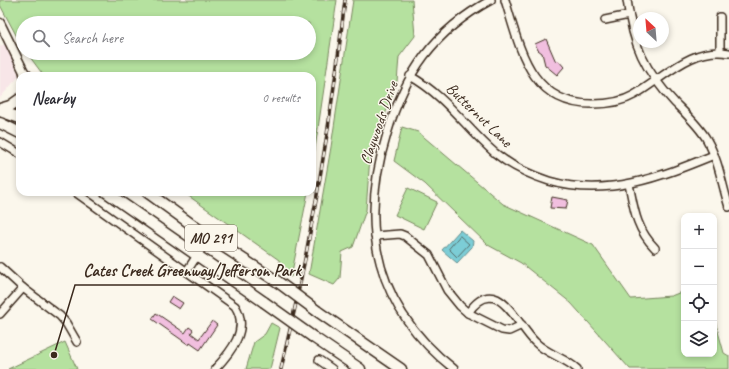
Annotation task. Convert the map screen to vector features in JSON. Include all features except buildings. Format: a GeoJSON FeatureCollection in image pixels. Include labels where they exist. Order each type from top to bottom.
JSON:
{"type":"FeatureCollection","features":[{"type":"Feature","properties":{"kind":"highway"},"geometry":{"type":"LineString","coordinates":[[0,110],[16,102]]}},
{"type":"Feature","properties":{"kind":"highway"},"geometry":{"type":"LineString","coordinates":[[0,110],[16,116]]}},
{"type":"Feature","properties":{"kind":"highway"},"geometry":{"type":"LineString","coordinates":[[0,123],[16,131]]}},
{"type":"Feature","properties":{"kind":"highway","name":"MO 291"},"geometry":{"type":"LineString","coordinates":[[112,196],[360,369]]}},
{"type":"Feature","properties":{"kind":"highway","name":"MO 291"},"geometry":{"type":"LineString","coordinates":[[153,196],[209,237],[278,282],[401,369]]}},
{"type":"Feature","properties":{"kind":"main road"},"geometry":{"type":"LineString","coordinates":[[0,23],[16,56]]}},
{"type":"Feature","properties":{"kind":"main road"},"geometry":{"type":"LineString","coordinates":[[18,60],[24,72]]}},
{"type":"Feature","properties":{"kind":"street","name":"Claywoods Drive"},"geometry":{"type":"LineString","coordinates":[[454,369],[434,353],[417,336],[400,312],[384,275],[375,236],[373,208],[378,163],[399,98],[410,76],[429,49],[447,30],[491,0]]}},
{"type":"Feature","properties":{"kind":"street"},"geometry":{"type":"LineString","coordinates":[[505,0],[527,66],[537,81],[559,97],[585,104],[614,102],[634,95],[678,65],[698,55],[720,51],[729,53]]}},
{"type":"Feature","properties":{"kind":"street"},"geometry":{"type":"LineString","coordinates":[[627,0],[637,49],[656,80],[707,139],[728,197],[729,207]]}},
{"type":"Feature","properties":{"kind":"street"},"geometry":{"type":"LineString","coordinates":[[605,20],[629,15]]}},
{"type":"Feature","properties":{"kind":"street"},"geometry":{"type":"LineString","coordinates":[[720,17],[720,51]]}},
{"type":"Feature","properties":{"kind":"street","name":"Butternut Lane"},"geometry":{"type":"LineString","coordinates":[[410,76],[441,97],[495,153],[526,172],[560,184],[598,188],[629,184],[674,171],[714,155]]}},
{"type":"Feature","properties":{"kind":"street"},"geometry":{"type":"LineString","coordinates":[[0,142],[16,152]]}},
{"type":"Feature","properties":{"kind":"street"},"geometry":{"type":"LineString","coordinates":[[629,184],[636,222],[647,240],[655,248]]}},
{"type":"Feature","properties":{"kind":"street"},"geometry":{"type":"LineString","coordinates":[[81,196],[231,301],[240,315],[242,329],[214,369]]}},
{"type":"Feature","properties":{"kind":"street"},"geometry":{"type":"LineString","coordinates":[[375,236],[400,234],[405,236],[429,255],[447,290],[468,313],[502,330],[509,331],[522,325]]}},
{"type":"Feature","properties":{"kind":"street"},"geometry":{"type":"LineString","coordinates":[[187,271],[209,237]]}},
{"type":"Feature","properties":{"kind":"street"},"geometry":{"type":"LineString","coordinates":[[0,267],[23,288],[60,316],[66,323],[76,342]]}},
{"type":"Feature","properties":{"kind":"street"},"geometry":{"type":"LineString","coordinates":[[0,314],[23,288]]}},
{"type":"Feature","properties":{"kind":"street"},"geometry":{"type":"LineString","coordinates":[[468,313],[478,301],[488,298],[495,298],[509,308],[539,345],[577,369]]}},
{"type":"Feature","properties":{"kind":"street"},"geometry":{"type":"LineString","coordinates":[[319,360],[332,369]]}},
{"type":"Feature","properties":{"kind":"shaded area"},"geometry":{"type":"Polygon","coordinates":[[[6,44],[17,72],[16,72],[16,79],[0,98],[0,46],[6,44]]]}},
{"type":"Feature","properties":{"kind":"green space"},"geometry":{"type":"Polygon","coordinates":[[[0,0],[337,0],[316,142],[316,72],[41,72],[32,60],[316,60],[316,16],[16,16],[16,35],[0,5],[0,0]]]}},
{"type":"Feature","properties":{"kind":"green space"},"geometry":{"type":"Polygon","coordinates":[[[353,0],[412,0],[415,36],[399,57],[397,82],[370,156],[366,210],[353,247],[342,252],[340,278],[334,285],[309,274],[331,147],[353,0]]]}},
{"type":"Feature","properties":{"kind":"green space"},"geometry":{"type":"Polygon","coordinates":[[[402,127],[418,132],[503,204],[593,245],[631,299],[671,296],[681,292],[681,357],[717,357],[717,328],[724,353],[729,356],[729,369],[630,369],[571,303],[521,263],[488,245],[425,184],[394,161],[402,127]]]}},
{"type":"Feature","properties":{"kind":"green space"},"geometry":{"type":"Polygon","coordinates":[[[408,188],[437,202],[424,229],[395,215],[408,188]]]}},
{"type":"Feature","properties":{"kind":"green space"},"geometry":{"type":"Polygon","coordinates":[[[189,196],[307,196],[291,277],[282,273],[279,260],[189,196]]]}},
{"type":"Feature","properties":{"kind":"green space"},"geometry":{"type":"Polygon","coordinates":[[[271,323],[280,328],[270,369],[246,369],[254,342],[265,334],[271,323]]]}},
{"type":"Feature","properties":{"kind":"green space"},"geometry":{"type":"Polygon","coordinates":[[[65,342],[77,369],[8,369],[65,342]]]}},
{"type":"Feature","properties":{"kind":"water"},"geometry":{"type":"Polygon","coordinates":[[[460,230],[473,241],[472,247],[457,263],[442,250],[460,230]]]}},
{"type":"Feature","properties":{"kind":"railway"},"geometry":{"type":"LineString","coordinates":[[281,369],[292,323],[319,186],[345,0]]}},
{"type":"Feature","properties":{"kind":"place","name":"Cates Creek Greenway/Jefferson Park"},"geometry":{"type":"Point","coordinates":[54,355]}}]}
